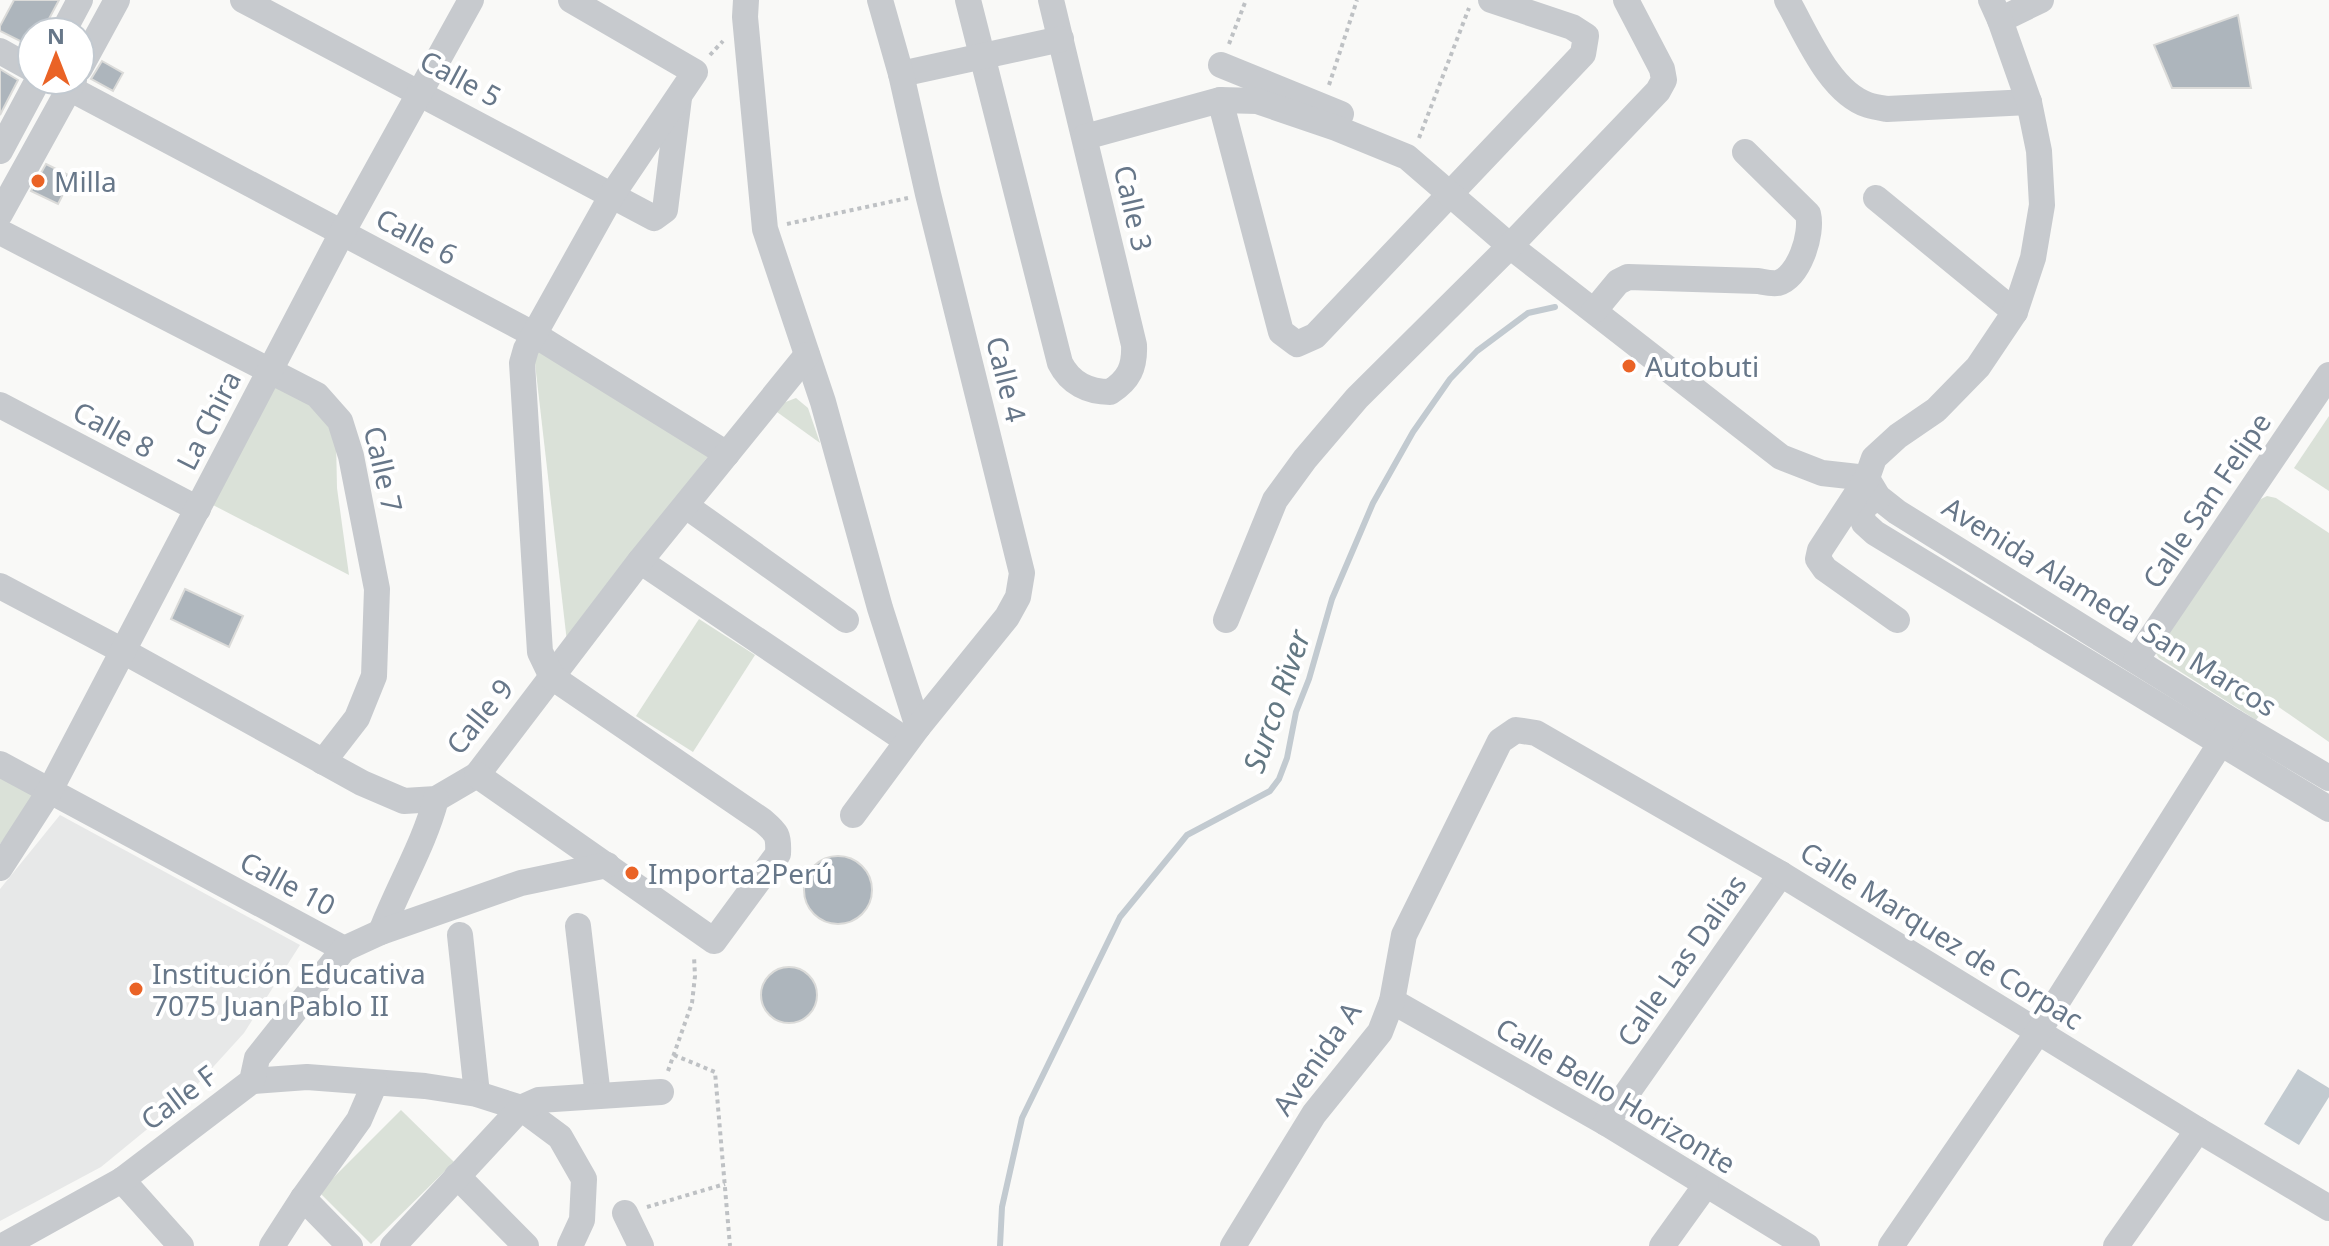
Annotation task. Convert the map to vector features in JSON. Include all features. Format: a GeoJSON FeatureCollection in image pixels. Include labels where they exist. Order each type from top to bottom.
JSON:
{"type":"FeatureCollection","features":[{"type":"Feature","properties":{"kind":"street"},"geometry":{"type":"LineString","coordinates":[[96,39],[117,0]]}},
{"type":"Feature","properties":{"kind":"street","name":"Calle 5"},"geometry":{"type":"LineString","coordinates":[[243,0],[654,218],[665,210],[679,95]]}},
{"type":"Feature","properties":{"kind":"street","name":"La Chira"},"geometry":{"type":"LineString","coordinates":[[0,868],[49,792],[342,233],[471,0]]}},
{"type":"Feature","properties":{"kind":"street"},"geometry":{"type":"LineString","coordinates":[[477,775],[714,941],[778,854],[776,832],[552,677],[540,652],[522,363],[526,349],[612,195],[695,72],[571,0]]}},
{"type":"Feature","properties":{"kind":"street","name":"Calle 4"},"geometry":{"type":"LineString","coordinates":[[853,815],[1007,617],[1018,597],[1022,573],[901,74],[880,0]]}},
{"type":"Feature","properties":{"kind":"street"},"geometry":{"type":"LineString","coordinates":[[968,0],[980,55]]}},
{"type":"Feature","properties":{"kind":"street","name":"Calle 3"},"geometry":{"type":"LineString","coordinates":[[980,55],[1060,363],[1064,372],[1080,386],[1110,392],[1127,379],[1135,360],[1134,345],[1051,0]]}},
{"type":"Feature","properties":{"kind":"street"},"geometry":{"type":"LineString","coordinates":[[1220,100],[1281,332],[1297,344],[1315,336],[1583,54],[1586,36],[1572,27],[1491,0]]}},
{"type":"Feature","properties":{"kind":"street"},"geometry":{"type":"LineString","coordinates":[[1226,620],[1275,500],[1305,459],[1357,398],[1510,246],[1658,91],[1664,80],[1662,69],[1626,0]]}},
{"type":"Feature","properties":{"kind":"street"},"geometry":{"type":"LineString","coordinates":[[1787,0],[1829,75],[1866,105],[1887,109],[2029,102]]}},
{"type":"Feature","properties":{"kind":"street"},"geometry":{"type":"LineString","coordinates":[[2041,0],[1995,10],[2029,102],[2039,151],[2042,205],[2033,258],[2015,312],[1978,367],[1936,410],[1898,436],[1874,458],[1872,488],[1861,517],[1875,533],[2075,656],[2228,733],[2329,809]]}},
{"type":"Feature","properties":{"kind":"street"},"geometry":{"type":"LineString","coordinates":[[745,8],[765,229],[823,402],[913,734]]}},
{"type":"Feature","properties":{"kind":"street"},"geometry":{"type":"LineString","coordinates":[[901,74],[1061,39]]}},
{"type":"Feature","properties":{"kind":"street"},"geometry":{"type":"LineString","coordinates":[[1221,65],[1323,105],[1386,137],[1510,246],[1781,457],[1872,488]]}},
{"type":"Feature","properties":{"kind":"street","name":"Calle 6"},"geometry":{"type":"LineString","coordinates":[[96,92],[342,233],[535,335],[727,454]]}},
{"type":"Feature","properties":{"kind":"street"},"geometry":{"type":"LineString","coordinates":[[0,151],[29,96]]}},
{"type":"Feature","properties":{"kind":"street"},"geometry":{"type":"LineString","coordinates":[[0,214],[65,96]]}},
{"type":"Feature","properties":{"kind":"street"},"geometry":{"type":"LineString","coordinates":[[1085,137],[1220,100],[1257,101],[1407,157]]}},
{"type":"Feature","properties":{"kind":"street"},"geometry":{"type":"LineString","coordinates":[[1594,311],[1618,282],[1628,277],[1774,284],[1788,278],[1801,258],[1810,223],[1808,214],[1745,152]]}},
{"type":"Feature","properties":{"kind":"street"},"geometry":{"type":"LineString","coordinates":[[1876,198],[2015,312]]}},
{"type":"Feature","properties":{"kind":"street","name":"Calle 7"},"geometry":{"type":"LineString","coordinates":[[0,232],[317,395],[340,421],[351,456],[377,589],[374,676],[357,718],[323,762]]}},
{"type":"Feature","properties":{"kind":"street","name":"Calle 9"},"geometry":{"type":"LineString","coordinates":[[436,799],[477,775],[640,561],[807,355]]}},
{"type":"Feature","properties":{"kind":"street","name":"Calle San Felipe"},"geometry":{"type":"LineString","coordinates":[[2136,660],[2329,375]]}},
{"type":"Feature","properties":{"kind":"street","name":"Calle 8"},"geometry":{"type":"LineString","coordinates":[[0,405],[198,509]]}},
{"type":"Feature","properties":{"kind":"street"},"geometry":{"type":"LineString","coordinates":[[1872,488],[1820,550],[1818,559],[1825,569],[1897,620]]}},
{"type":"Feature","properties":{"kind":"street","name":"Avenida Alameda San Marcos"},"geometry":{"type":"LineString","coordinates":[[1872,488],[1897,512],[2136,660],[2228,733],[2329,778]]}},
{"type":"Feature","properties":{"kind":"street"},"geometry":{"type":"LineString","coordinates":[[686,506],[846,620]]}},
{"type":"Feature","properties":{"kind":"street"},"geometry":{"type":"LineString","coordinates":[[640,561],[913,734]]}},
{"type":"Feature","properties":{"kind":"street"},"geometry":{"type":"LineString","coordinates":[[0,586],[362,783],[404,801],[436,799],[432,816],[381,932]]}},
{"type":"Feature","properties":{"kind":"street"},"geometry":{"type":"LineString","coordinates":[[2075,656],[2092,633]]}},
{"type":"Feature","properties":{"kind":"street","name":"Calle Marquez de Corpac"},"geometry":{"type":"LineString","coordinates":[[1516,730],[1536,733],[1781,874],[2329,1208]]}},
{"type":"Feature","properties":{"kind":"street","name":"Avenida A"},"geometry":{"type":"LineString","coordinates":[[1233,1246],[1314,1114],[1380,1032],[1392,1001],[1404,935],[1500,741],[1516,730]]}},
{"type":"Feature","properties":{"kind":"street"},"geometry":{"type":"LineString","coordinates":[[1891,1246],[2038,1032],[2228,733]]}},
{"type":"Feature","properties":{"kind":"street","name":"Calle 10"},"geometry":{"type":"LineString","coordinates":[[0,764],[344,949],[381,932],[521,883],[607,865]]}},
{"type":"Feature","properties":{"kind":"street","name":"Calle Las Dalias"},"geometry":{"type":"LineString","coordinates":[[1606,1123],[1781,874]]}},
{"type":"Feature","properties":{"kind":"street"},"geometry":{"type":"LineString","coordinates":[[578,926],[598,1096]]}},
{"type":"Feature","properties":{"kind":"street"},"geometry":{"type":"LineString","coordinates":[[460,935],[477,1094]]}},
{"type":"Feature","properties":{"kind":"street","name":"Calle F"},"geometry":{"type":"LineString","coordinates":[[3,1246],[32,1239],[122,1180],[252,1081],[257,1058],[344,949]]}},
{"type":"Feature","properties":{"kind":"street","name":"Calle Bello Horizonte"},"geometry":{"type":"LineString","coordinates":[[1392,1001],[1606,1123],[1807,1246]]}},
{"type":"Feature","properties":{"kind":"street"},"geometry":{"type":"LineString","coordinates":[[252,1081],[307,1077],[425,1086],[477,1094],[521,1108],[560,1137],[584,1179],[582,1220],[570,1246]]}},
{"type":"Feature","properties":{"kind":"street"},"geometry":{"type":"LineString","coordinates":[[272,1246],[359,1120],[375,1083]]}},
{"type":"Feature","properties":{"kind":"street"},"geometry":{"type":"LineString","coordinates":[[393,1246],[521,1108],[539,1100],[661,1092]]}},
{"type":"Feature","properties":{"kind":"street"},"geometry":{"type":"LineString","coordinates":[[2116,1246],[2198,1130]]}},
{"type":"Feature","properties":{"kind":"street"},"geometry":{"type":"LineString","coordinates":[[457,1176],[526,1246]]}},
{"type":"Feature","properties":{"kind":"street"},"geometry":{"type":"LineString","coordinates":[[122,1180],[181,1246]]}},
{"type":"Feature","properties":{"kind":"street"},"geometry":{"type":"LineString","coordinates":[[1662,1246],[1706,1185]]}},
{"type":"Feature","properties":{"kind":"street"},"geometry":{"type":"LineString","coordinates":[[303,1198],[350,1246]]}},
{"type":"Feature","properties":{"kind":"street"},"geometry":{"type":"LineString","coordinates":[[625,1213],[641,1246]]}},
{"type":"Feature","properties":{"kind":"path"},"geometry":{"type":"LineString","coordinates":[[1221,65],[1246,0]]}},
{"type":"Feature","properties":{"kind":"path"},"geometry":{"type":"LineString","coordinates":[[1323,105],[1357,0]]}},
{"type":"Feature","properties":{"kind":"path"},"geometry":{"type":"LineString","coordinates":[[1407,157],[1422,133],[1472,0]]}},
{"type":"Feature","properties":{"kind":"path"},"geometry":{"type":"LineString","coordinates":[[695,72],[745,8]]}},
{"type":"Feature","properties":{"kind":"path"},"geometry":{"type":"LineString","coordinates":[[765,229],[928,194]]}},
{"type":"Feature","properties":{"kind":"path"},"geometry":{"type":"LineString","coordinates":[[661,1092],[692,1003],[695,976],[693,926]]}},
{"type":"Feature","properties":{"kind":"path"},"geometry":{"type":"LineString","coordinates":[[674,1055],[715,1072],[730,1246]]}},
{"type":"Feature","properties":{"kind":"path"},"geometry":{"type":"LineString","coordinates":[[625,1213],[725,1184]]}},
{"type":"Feature","properties":{"kind":"shaded area"},"geometry":{"type":"Polygon","coordinates":[[[533,346],[712,451],[567,642],[533,346]]]}},
{"type":"Feature","properties":{"kind":"shaded area"},"geometry":{"type":"Polygon","coordinates":[[[278,378],[316,404],[336,439],[337,488],[349,575],[211,504],[278,378]]]}},
{"type":"Feature","properties":{"kind":"shaded area"},"geometry":{"type":"Polygon","coordinates":[[[796,398],[808,408],[820,443],[777,412],[783,403],[796,398]]]}},
{"type":"Feature","properties":{"kind":"shaded area"},"geometry":{"type":"Polygon","coordinates":[[[2329,416],[2329,491],[2294,468],[2329,416]]]}},
{"type":"Feature","properties":{"kind":"shaded area"},"geometry":{"type":"Polygon","coordinates":[[[2267,496],[2276,498],[2329,533],[2329,742],[2270,701],[2256,720],[2159,658],[2155,652],[2259,500],[2267,496]]]}},
{"type":"Feature","properties":{"kind":"shaded area"},"geometry":{"type":"Polygon","coordinates":[[[699,619],[755,655],[693,752],[636,716],[699,619]]]}},
{"type":"Feature","properties":{"kind":"shaded area"},"geometry":{"type":"Polygon","coordinates":[[[0,773],[37,794],[0,844],[0,773]]]}},
{"type":"Feature","properties":{"kind":"shaded area","name":"Institución Educativa 7075 Juan Pablo II"},"geometry":{"type":"Polygon","coordinates":[[[60,815],[300,945],[244,1033],[184,1099],[101,1167],[0,1221],[0,889],[60,815]]]}},
{"type":"Feature","properties":{"kind":"shaded area"},"geometry":{"type":"Polygon","coordinates":[[[2298,1069],[2329,1088],[2329,1097],[2299,1145],[2264,1124],[2298,1069]]]}},
{"type":"Feature","properties":{"kind":"shaded area"},"geometry":{"type":"Polygon","coordinates":[[[401,1110],[454,1162],[371,1244],[319,1192],[401,1110]]]}},
{"type":"Feature","properties":{"kind":"building"},"geometry":{"type":"Polygon","coordinates":[[[14,0],[59,0],[50,16],[16,16],[16,39],[0,31],[14,0]]]}},
{"type":"Feature","properties":{"kind":"building"},"geometry":{"type":"Polygon","coordinates":[[[2238,15],[2251,88],[2172,88],[2154,45],[2238,15]]]}},
{"type":"Feature","properties":{"kind":"building"},"geometry":{"type":"Polygon","coordinates":[[[102,61],[123,73],[113,91],[96,82],[96,71],[102,61]]]}},
{"type":"Feature","properties":{"kind":"building"},"geometry":{"type":"Polygon","coordinates":[[[0,69],[16,79],[16,84],[0,115],[0,69]]]}},
{"type":"Feature","properties":{"kind":"building"},"geometry":{"type":"Polygon","coordinates":[[[46,164],[72,177],[58,204],[31,191],[46,164]]]}},
{"type":"Feature","properties":{"kind":"building"},"geometry":{"type":"Polygon","coordinates":[[[185,589],[243,616],[229,647],[171,619],[185,589]]]}},
{"type":"Feature","properties":{"kind":"building"},"geometry":{"type":"Polygon","coordinates":[[[838,856],[862,866],[872,890],[862,914],[838,924],[814,914],[804,890],[814,866],[838,856]]]}},
{"type":"Feature","properties":{"kind":"building"},"geometry":{"type":"Polygon","coordinates":[[[789,967],[809,975],[817,995],[809,1015],[789,1023],[769,1015],[761,995],[769,975],[789,967]]]}},
{"type":"Feature","properties":{"kind":"waterway","name":"Surco River"},"geometry":{"type":"LineString","coordinates":[[1000,1246],[1002,1207],[1022,1118],[1120,917],[1187,835],[1270,791],[1279,779],[1287,758],[1296,712],[1332,599],[1373,503],[1413,432],[1450,379],[1477,351],[1528,313],[1555,307]]}},
{"type":"Feature","properties":{"kind":"place","name":"Milla"},"geometry":{"type":"Point","coordinates":[38,181]}},
{"type":"Feature","properties":{"kind":"place","name":"Autobuti"},"geometry":{"type":"Point","coordinates":[1629,366]}},
{"type":"Feature","properties":{"kind":"place","name":"Importa2Perú"},"geometry":{"type":"Point","coordinates":[632,873]}},
{"type":"Feature","properties":{"kind":"place","name":"Institución Educativa 7075 Juan Pablo II"},"geometry":{"type":"Point","coordinates":[136,989]}}]}
